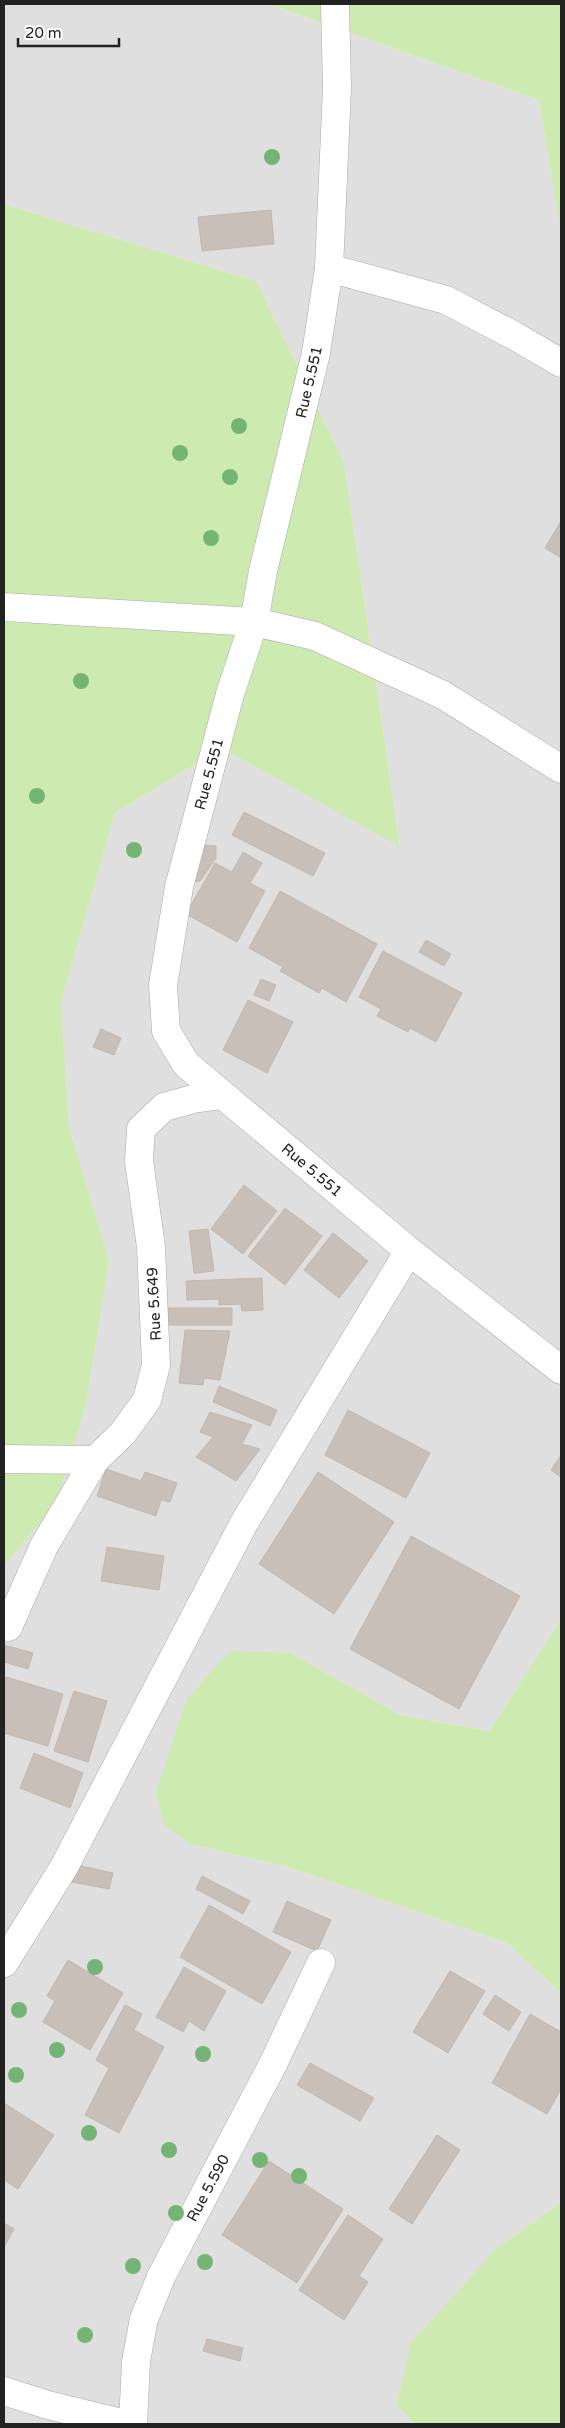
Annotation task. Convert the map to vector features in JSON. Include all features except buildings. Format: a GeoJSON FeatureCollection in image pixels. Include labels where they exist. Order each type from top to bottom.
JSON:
{"type":"FeatureCollection","features":[{"type":"Feature","properties":{"kind":"street","name":"Rue 5.551"},"geometry":{"type":"LineString","coordinates":[[334,4],[336,88],[329,268],[316,353],[263,571],[254,622],[230,694],[179,888],[163,985],[166,1031],[186,1064],[222,1095],[409,1251],[561,1370]]}},
{"type":"Feature","properties":{"kind":"street"},"geometry":{"type":"LineString","coordinates":[[329,268],[446,300],[561,363]]}},
{"type":"Feature","properties":{"kind":"street"},"geometry":{"type":"LineString","coordinates":[[4,607],[254,622],[315,636],[443,695],[561,769]]}},
{"type":"Feature","properties":{"kind":"street","name":"Rue 5.649"},"geometry":{"type":"LineString","coordinates":[[8,1627],[44,1546],[96,1460],[123,1433],[147,1400],[156,1365],[151,1247],[139,1160],[141,1129],[164,1107],[193,1099],[222,1095]]}},
{"type":"Feature","properties":{"kind":"street"},"geometry":{"type":"LineString","coordinates":[[4,1963],[64,1866],[244,1523],[409,1251]]}},
{"type":"Feature","properties":{"kind":"street"},"geometry":{"type":"LineString","coordinates":[[4,1459],[96,1460]]}},
{"type":"Feature","properties":{"kind":"street","name":"Rue 5.590"},"geometry":{"type":"LineString","coordinates":[[133,2424],[136,2362],[144,2320],[161,2277],[272,2064],[321,1963]]}},
{"type":"Feature","properties":{"kind":"street"},"geometry":{"type":"LineString","coordinates":[[4,2390],[48,2405],[126,2424]]}},
{"type":"Feature","properties":{"kind":"shaded area"},"geometry":{"type":"Polygon","coordinates":[[[4,4],[269,4],[539,100],[561,235],[561,1620],[489,1731],[400,1715],[291,1653],[190,1844],[288,1867],[507,1943],[561,1993],[561,2203],[498,2247],[397,2406],[415,2424],[4,2424],[4,1566],[57,1502],[86,1405],[109,1261],[69,1126],[61,1002],[115,813],[222,748],[400,846],[344,462],[256,281],[4,204],[4,4]]]}},
{"type":"Feature","properties":{"kind":"green space"},"geometry":{"type":"Polygon","coordinates":[[[269,4],[561,4],[561,235],[539,100],[269,4]]]}},
{"type":"Feature","properties":{"kind":"green space"},"geometry":{"type":"Polygon","coordinates":[[[4,204],[256,281],[344,462],[400,847],[222,748],[115,813],[61,1002],[69,1126],[109,1261],[86,1405],[57,1502],[4,1566],[4,204]]]}},
{"type":"Feature","properties":{"kind":"green space"},"geometry":{"type":"Polygon","coordinates":[[[561,1620],[561,1993],[507,1943],[288,1867],[190,1844],[164,1825],[156,1793],[187,1699],[230,1651],[291,1653],[400,1715],[489,1731],[561,1620]]]}},
{"type":"Feature","properties":{"kind":"green space"},"geometry":{"type":"Polygon","coordinates":[[[561,2203],[561,2424],[415,2424],[397,2406],[410,2344],[498,2247],[561,2203]]]}}]}
